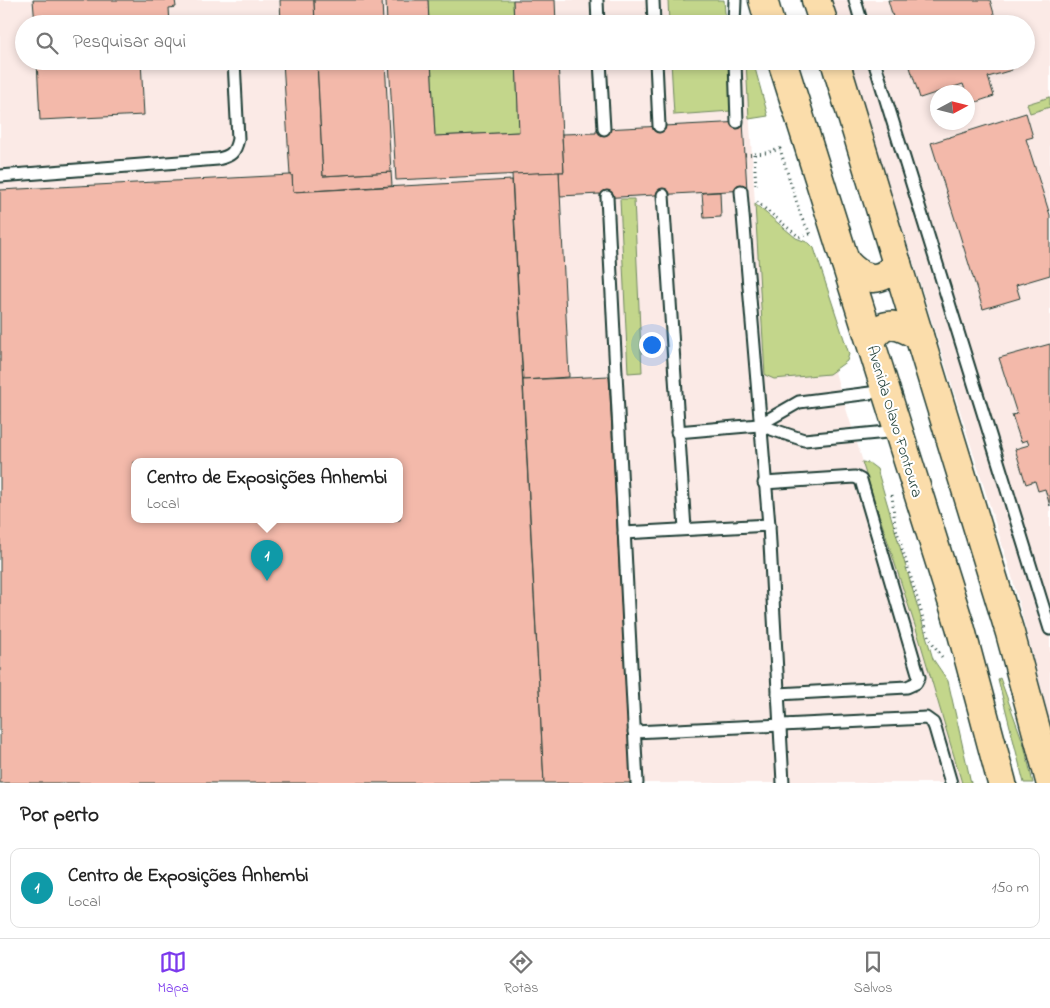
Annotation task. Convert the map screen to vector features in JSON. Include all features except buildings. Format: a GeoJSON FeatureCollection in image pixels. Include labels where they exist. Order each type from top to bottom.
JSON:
{"type":"FeatureCollection","features":[{"type":"Feature","properties":{"kind":"main road"},"geometry":{"type":"LineString","coordinates":[[763,0],[767,15]]}},
{"type":"Feature","properties":{"kind":"main road"},"geometry":{"type":"LineString","coordinates":[[816,0],[821,15]]}},
{"type":"Feature","properties":{"kind":"main road","name":"Avenida Olavo Fontoura"},"geometry":{"type":"LineString","coordinates":[[785,70],[960,626],[1002,783]]}},
{"type":"Feature","properties":{"kind":"main road"},"geometry":{"type":"LineString","coordinates":[[838,70],[1010,633],[1050,780]]}},
{"type":"Feature","properties":{"kind":"main road"},"geometry":{"type":"LineString","coordinates":[[845,261],[861,276],[869,279],[890,272],[897,263]]}},
{"type":"Feature","properties":{"kind":"main road"},"geometry":{"type":"LineString","coordinates":[[871,342],[880,328],[894,325],[919,336]]}},
{"type":"Feature","properties":{"kind":"lane"},"geometry":{"type":"LineString","coordinates":[[597,0],[598,15]]}},
{"type":"Feature","properties":{"kind":"lane"},"geometry":{"type":"LineString","coordinates":[[653,0],[654,15]]}},
{"type":"Feature","properties":{"kind":"lane"},"geometry":{"type":"LineString","coordinates":[[734,15],[735,0]]}},
{"type":"Feature","properties":{"kind":"lane"},"geometry":{"type":"LineString","coordinates":[[855,0],[859,15]]}},
{"type":"Feature","properties":{"kind":"lane"},"geometry":{"type":"LineString","coordinates":[[0,176],[218,159],[230,156],[236,149],[238,139],[234,70]]}},
{"type":"Feature","properties":{"kind":"lane"},"geometry":{"type":"LineString","coordinates":[[601,70],[604,129]]}},
{"type":"Feature","properties":{"kind":"lane"},"geometry":{"type":"LineString","coordinates":[[656,70],[658,126]]}},
{"type":"Feature","properties":{"kind":"lane"},"geometry":{"type":"LineString","coordinates":[[735,70],[737,122]]}},
{"type":"Feature","properties":{"kind":"lane"},"geometry":{"type":"LineString","coordinates":[[877,70],[1050,629]]}},
{"type":"Feature","properties":{"kind":"lane"},"geometry":{"type":"LineString","coordinates":[[741,191],[759,425],[769,525],[783,783]]}},
{"type":"Feature","properties":{"kind":"lane"},"geometry":{"type":"LineString","coordinates":[[663,195],[677,432],[685,529]]}},
{"type":"Feature","properties":{"kind":"lane"},"geometry":{"type":"LineString","coordinates":[[607,197],[637,783]]}},
{"type":"Feature","properties":{"kind":"lane"},"geometry":{"type":"LineString","coordinates":[[759,425],[799,402],[886,391]]}},
{"type":"Feature","properties":{"kind":"lane"},"geometry":{"type":"LineString","coordinates":[[677,432],[759,425],[804,440],[898,432]]}},
{"type":"Feature","properties":{"kind":"lane"},"geometry":{"type":"LineString","coordinates":[[764,483],[855,477],[861,480],[919,677],[916,683],[907,687],[778,694]]}},
{"type":"Feature","properties":{"kind":"lane"},"geometry":{"type":"LineString","coordinates":[[624,533],[769,525]]}},
{"type":"Feature","properties":{"kind":"lane"},"geometry":{"type":"LineString","coordinates":[[634,732],[926,718],[933,723],[935,728],[950,783]]}},
{"type":"Feature","properties":{"kind":"path"},"geometry":{"type":"LineString","coordinates":[[744,155],[776,150]]}},
{"type":"Feature","properties":{"kind":"path"},"geometry":{"type":"LineString","coordinates":[[754,154],[757,202],[799,237],[810,234]]}},
{"type":"Feature","properties":{"kind":"path"},"geometry":{"type":"LineString","coordinates":[[892,490],[895,525],[929,638],[948,663]]}},
{"type":"Feature","properties":{"kind":"shaded area"},"geometry":{"type":"Polygon","coordinates":[[[0,0],[724,0],[725,15],[15,15],[15,70],[747,70],[755,204],[796,238],[842,396],[919,638],[962,783],[0,783],[0,0]]]}},
{"type":"Feature","properties":{"kind":"shaded area"},"geometry":{"type":"Polygon","coordinates":[[[830,0],[1050,0],[1050,722],[1011,573],[853,70],[1035,70],[1035,15],[835,15],[830,0]]]}},
{"type":"Feature","properties":{"kind":"green space"},"geometry":{"type":"Polygon","coordinates":[[[428,0],[513,0],[514,15],[429,15],[428,0]]]}},
{"type":"Feature","properties":{"kind":"green space"},"geometry":{"type":"Polygon","coordinates":[[[668,0],[724,0],[725,15],[669,15],[668,0]]]}},
{"type":"Feature","properties":{"kind":"green space"},"geometry":{"type":"Polygon","coordinates":[[[431,70],[516,70],[519,132],[435,136],[431,70]]]}},
{"type":"Feature","properties":{"kind":"green space"},"geometry":{"type":"Polygon","coordinates":[[[672,70],[729,70],[731,111],[674,115],[672,70]]]}},
{"type":"Feature","properties":{"kind":"green space"},"geometry":{"type":"Polygon","coordinates":[[[746,70],[755,70],[768,116],[749,119],[746,70]]]}},
{"type":"Feature","properties":{"kind":"green space"},"geometry":{"type":"Polygon","coordinates":[[[1050,97],[1050,107],[1030,113],[1027,104],[1050,97]]]}},
{"type":"Feature","properties":{"kind":"green space"},"geometry":{"type":"Polygon","coordinates":[[[620,199],[634,199],[642,372],[628,373],[620,199]]]}},
{"type":"Feature","properties":{"kind":"green space"},"geometry":{"type":"Polygon","coordinates":[[[755,204],[796,238],[809,243],[814,248],[849,354],[847,361],[829,374],[774,379],[765,375],[755,204]]]}},
{"type":"Feature","properties":{"kind":"green space"},"geometry":{"type":"Polygon","coordinates":[[[862,462],[869,463],[877,469],[933,659],[948,681],[971,783],[962,783],[919,638],[862,462]]]}},
{"type":"Feature","properties":{"kind":"green space"},"geometry":{"type":"Polygon","coordinates":[[[1000,678],[1024,745],[1033,783],[1024,783],[998,679],[1000,678]]]}},
{"type":"Feature","properties":{"kind":"place","name":"Centro de Exposições Anhembi"},"geometry":{"type":"Point","coordinates":[267,581]}}]}
